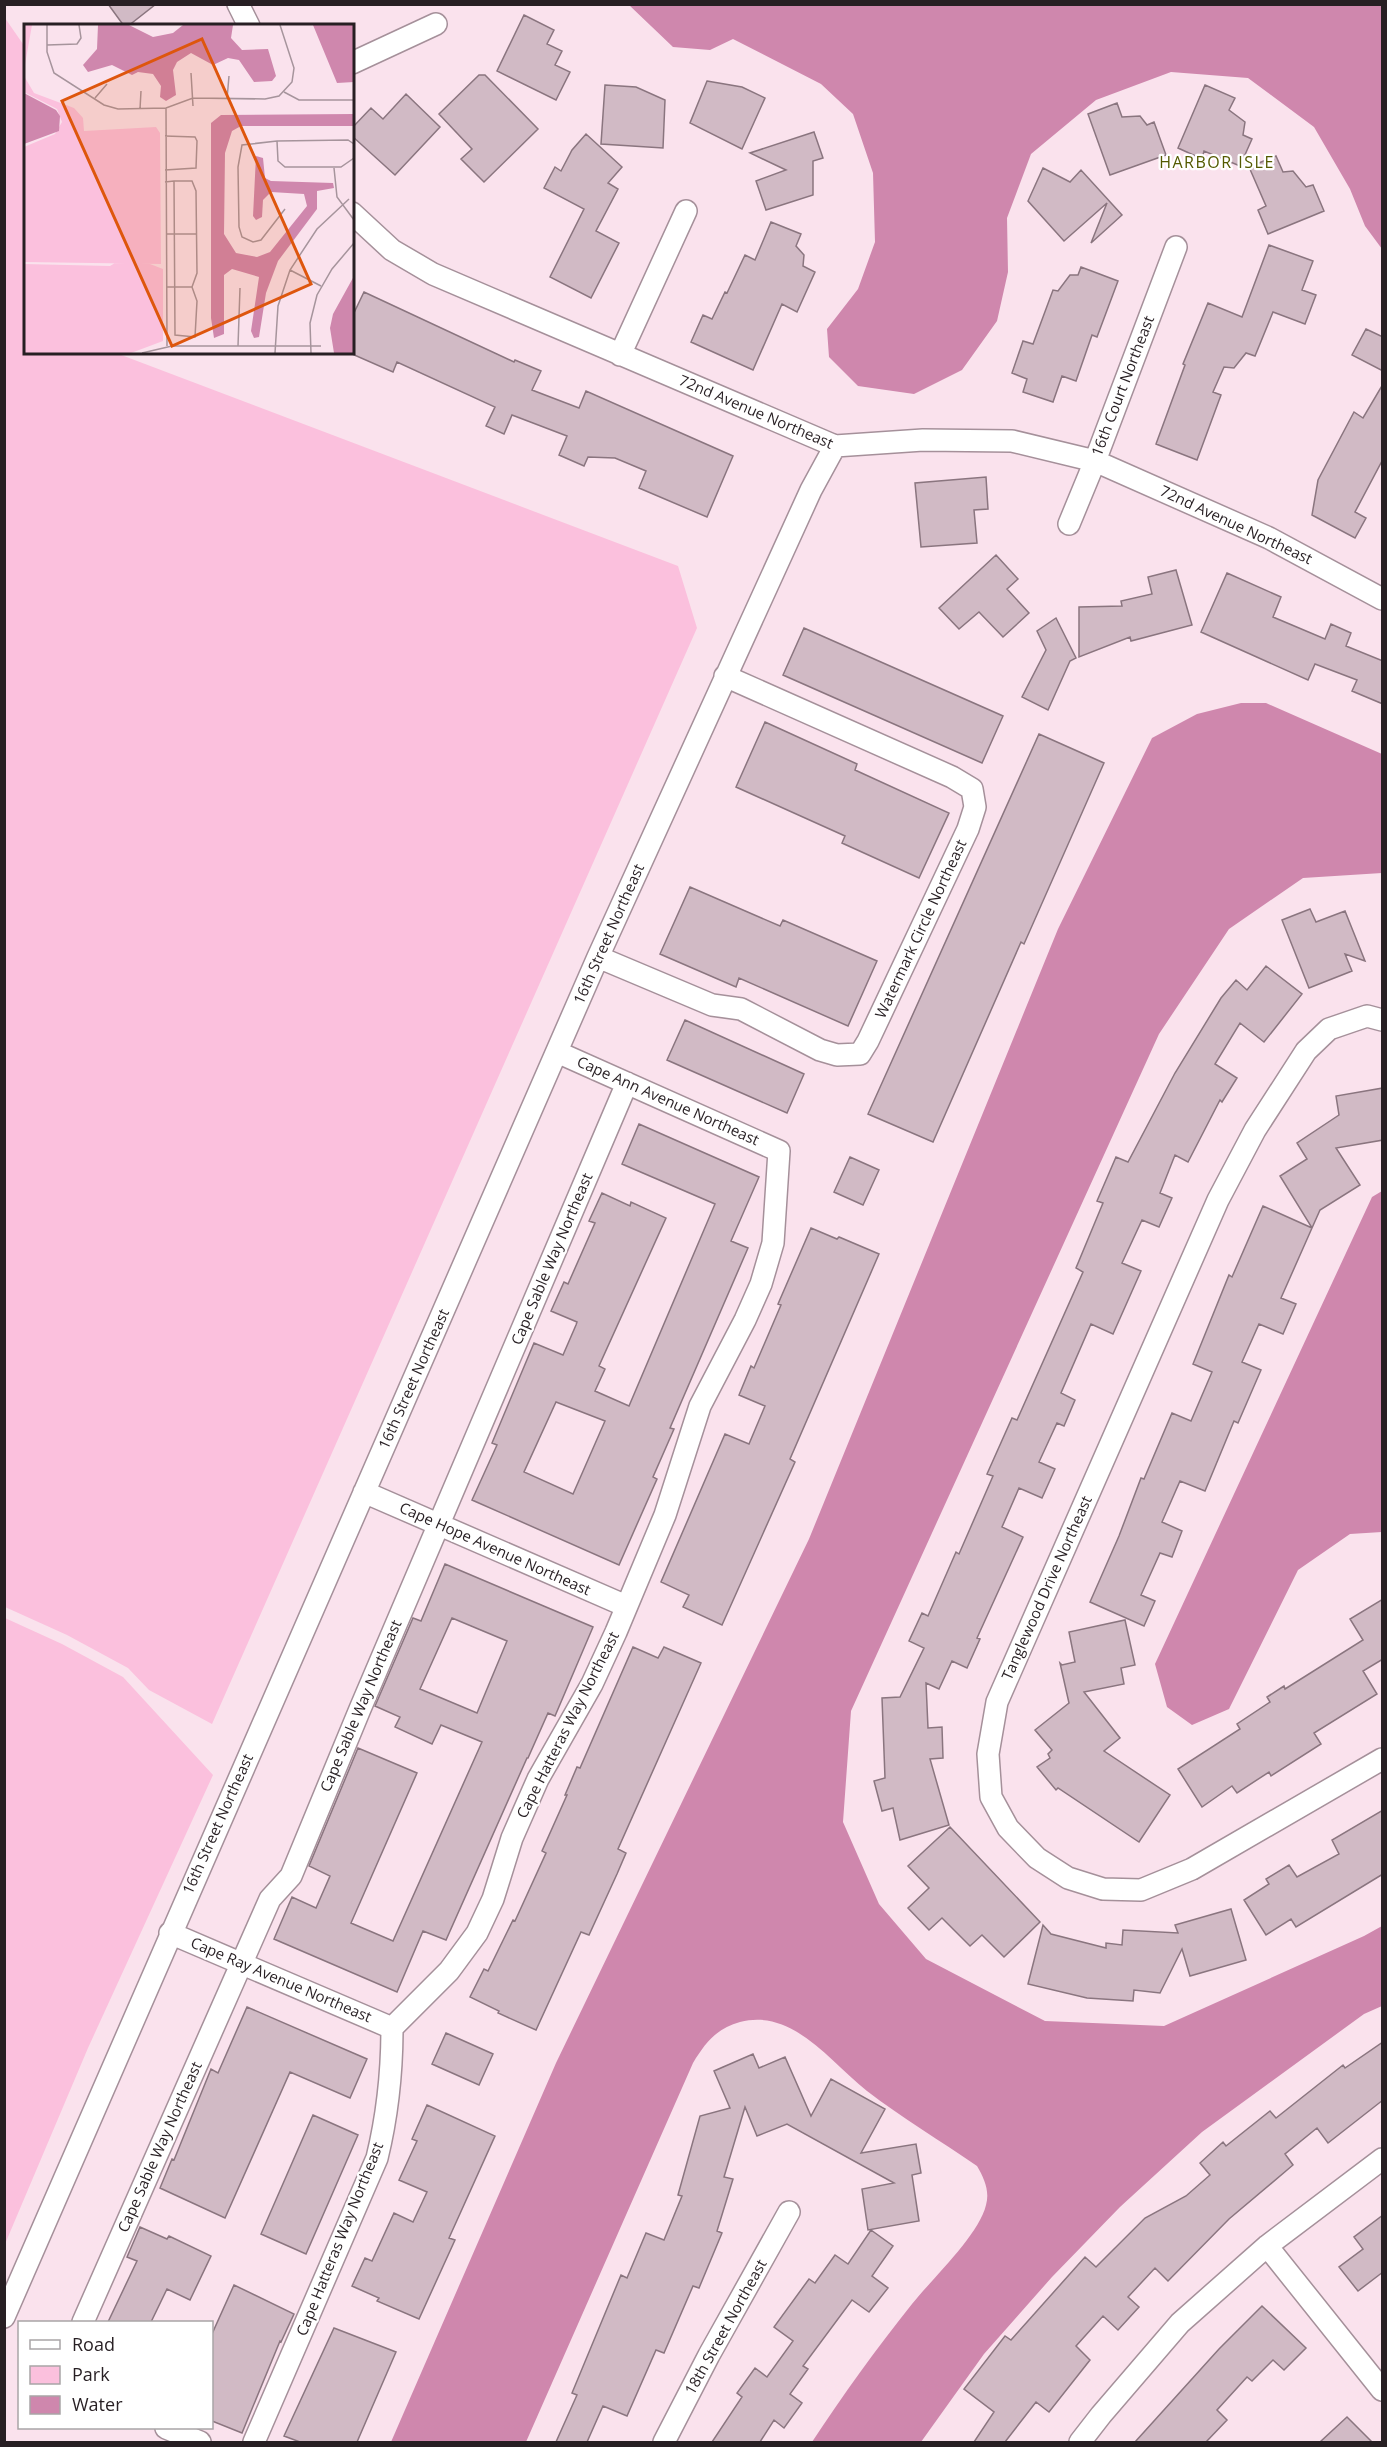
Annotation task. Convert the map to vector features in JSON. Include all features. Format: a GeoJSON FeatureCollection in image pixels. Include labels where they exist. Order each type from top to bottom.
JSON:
{"type":"FeatureCollection","features":[{"type":"Feature","properties":{"kind":"street"},"geometry":{"type":"LineString","coordinates":[[238,4],[248,24]]}},
{"type":"Feature","properties":{"kind":"street"},"geometry":{"type":"LineString","coordinates":[[354,62],[436,24]]}},
{"type":"Feature","properties":{"kind":"street"},"geometry":{"type":"LineString","coordinates":[[620,355],[686,211]]}},
{"type":"Feature","properties":{"kind":"street","name":"72nd Avenue Northeast"},"geometry":{"type":"LineString","coordinates":[[354,215],[392,249],[433,274],[836,446],[923,440],[1012,441],[1095,461],[1269,538],[1381,594]]}},
{"type":"Feature","properties":{"kind":"street","name":"16th Court Northeast"},"geometry":{"type":"LineString","coordinates":[[1069,524],[1176,247]]}},
{"type":"Feature","properties":{"kind":"street","name":"16th Street Northeast"},"geometry":{"type":"LineString","coordinates":[[4,2318],[598,957],[811,490],[836,446]]}},
{"type":"Feature","properties":{"kind":"street","name":"Watermark Circle Northeast"},"geometry":{"type":"LineString","coordinates":[[598,957],[712,1005],[741,1010],[819,1050],[837,1055],[860,1054],[968,829],[975,807],[972,789],[952,777],[725,676]]}},
{"type":"Feature","properties":{"kind":"street","name":"Tanglewood Drive Northeast"},"geometry":{"type":"LineString","coordinates":[[1383,1020],[1367,1016],[1329,1029],[1306,1052],[1255,1130],[1218,1200],[997,1702],[988,1754],[991,1797],[1008,1828],[1037,1858],[1068,1878],[1103,1889],[1141,1890],[1192,1869],[1383,1759]]}},
{"type":"Feature","properties":{"kind":"street","name":"Cape Ann Avenue Northeast"},"geometry":{"type":"LineString","coordinates":[[557,1052],[779,1150]]}},
{"type":"Feature","properties":{"kind":"street","name":"Cape Sable Way Northeast"},"geometry":{"type":"LineString","coordinates":[[83,2321],[270,1899],[291,1876],[627,1083]]}},
{"type":"Feature","properties":{"kind":"street","name":"Cape Hatteras Way Northeast"},"geometry":{"type":"LineString","coordinates":[[254,2442],[377,2158],[386,2121],[392,2076],[392,2028],[449,1971],[477,1933],[493,1899],[512,1838],[538,1779],[592,1684],[665,1515],[700,1406],[761,1284],[773,1243],[779,1150]]}},
{"type":"Feature","properties":{"kind":"street","name":"Cape Hope Avenue Northeast"},"geometry":{"type":"LineString","coordinates":[[364,1492],[626,1606]]}},
{"type":"Feature","properties":{"kind":"street","name":"Cape Ray Avenue Northeast"},"geometry":{"type":"LineString","coordinates":[[170,1934],[392,2028]]}},
{"type":"Feature","properties":{"kind":"street"},"geometry":{"type":"LineString","coordinates":[[1080,2442],[1180,2323],[1267,2246],[1383,2160]]}},
{"type":"Feature","properties":{"kind":"street","name":"18th Street Northeast"},"geometry":{"type":"LineString","coordinates":[[664,2442],[709,2355],[789,2212]]}},
{"type":"Feature","properties":{"kind":"street"},"geometry":{"type":"LineString","coordinates":[[1267,2246],[1383,2390]]}},
{"type":"Feature","properties":{"kind":"street"},"geometry":{"type":"LineString","coordinates":[[171,2429],[200,2442]]}},
{"type":"Feature","properties":{"kind":"green space"},"geometry":{"type":"Polygon","coordinates":[[[5,18],[24,46],[24,354],[119,354],[678,566],[697,628],[212,1724],[149,1690],[128,1668],[67,1635],[5,1607],[5,18]]]}},
{"type":"Feature","properties":{"kind":"green space"},"geometry":{"type":"Polygon","coordinates":[[[5,1618],[62,1644],[123,1677],[213,1775],[88,2048],[5,2244],[5,1618]]]}},
{"type":"Feature","properties":{"kind":"water"},"geometry":{"type":"Polygon","coordinates":[[[629,5],[1382,5],[1382,249],[1365,226],[1350,189],[1314,127],[1248,78],[1171,72],[1096,100],[1031,154],[1007,218],[1008,272],[997,321],[962,370],[914,394],[858,386],[829,357],[827,329],[858,289],[875,242],[873,173],[853,114],[821,84],[733,39],[710,50],[673,47],[629,5]]]}},
{"type":"Feature","properties":{"kind":"water"},"geometry":{"type":"Polygon","coordinates":[[[1241,703],[1266,703],[1382,754],[1382,873],[1303,878],[1229,929],[1159,1034],[851,1711],[843,1822],[879,1904],[926,1959],[1045,2021],[1164,2026],[1382,1926],[1382,2006],[1364,2014],[1202,2132],[1120,2207],[1052,2277],[984,2354],[921,2442],[812,2442],[886,2338],[974,2230],[982,2217],[987,2200],[986,2185],[982,2175],[977,2166],[880,2101],[810,2040],[794,2030],[777,2023],[759,2020],[740,2022],[725,2028],[712,2037],[693,2063],[526,2442],[391,2442],[556,2063],[809,1539],[1058,929],[1152,738],[1197,714],[1241,703]]]}},
{"type":"Feature","properties":{"kind":"water"},"geometry":{"type":"Polygon","coordinates":[[[1382,1191],[1382,1532],[1350,1534],[1298,1570],[1229,1709],[1192,1725],[1167,1707],[1155,1664],[1372,1197],[1382,1191]]]}},
{"type":"Feature","properties":{"kind":"building"},"geometry":{"type":"Polygon","coordinates":[[[108,4],[156,4],[131,24],[123,24],[108,4]]]}},
{"type":"Feature","properties":{"kind":"building"},"geometry":{"type":"Polygon","coordinates":[[[524,15],[554,30],[547,44],[562,51],[555,65],[570,72],[556,100],[497,71],[524,15]]]}},
{"type":"Feature","properties":{"kind":"building"},"geometry":{"type":"Polygon","coordinates":[[[479,75],[485,75],[538,129],[484,182],[461,159],[472,149],[439,114],[479,75]]]}},
{"type":"Feature","properties":{"kind":"building"},"geometry":{"type":"Polygon","coordinates":[[[707,81],[742,87],[765,98],[742,149],[690,123],[707,81]]]}},
{"type":"Feature","properties":{"kind":"building"},"geometry":{"type":"Polygon","coordinates":[[[605,85],[636,87],[665,100],[663,148],[601,144],[605,85]]]}},
{"type":"Feature","properties":{"kind":"building"},"geometry":{"type":"Polygon","coordinates":[[[1205,85],[1235,98],[1229,110],[1245,122],[1243,135],[1252,139],[1240,166],[1204,151],[1202,159],[1178,148],[1205,85]]]}},
{"type":"Feature","properties":{"kind":"building"},"geometry":{"type":"Polygon","coordinates":[[[406,94],[440,127],[395,175],[354,138],[354,126],[371,108],[383,119],[406,94]]]}},
{"type":"Feature","properties":{"kind":"building"},"geometry":{"type":"Polygon","coordinates":[[[1117,103],[1122,117],[1140,116],[1147,125],[1154,122],[1166,155],[1110,175],[1088,114],[1117,103]]]}},
{"type":"Feature","properties":{"kind":"building"},"geometry":{"type":"Polygon","coordinates":[[[814,132],[823,158],[813,161],[813,195],[766,210],[756,181],[786,170],[750,153],[814,132]]]}},
{"type":"Feature","properties":{"kind":"building"},"geometry":{"type":"Polygon","coordinates":[[[586,134],[622,167],[608,183],[618,189],[596,231],[619,243],[591,298],[550,277],[584,209],[544,188],[555,167],[561,171],[572,150],[586,134]]]}},
{"type":"Feature","properties":{"kind":"building"},"geometry":{"type":"Polygon","coordinates":[[[1276,156],[1283,172],[1293,171],[1306,187],[1313,185],[1324,211],[1268,234],[1258,210],[1266,206],[1249,167],[1276,156]]]}},
{"type":"Feature","properties":{"kind":"building"},"geometry":{"type":"Polygon","coordinates":[[[1043,168],[1070,182],[1081,170],[1122,215],[1091,243],[1107,203],[1064,241],[1028,201],[1043,168]]]}},
{"type":"Feature","properties":{"kind":"building"},"geometry":{"type":"Polygon","coordinates":[[[771,222],[801,234],[796,246],[804,255],[803,266],[815,272],[797,312],[782,304],[753,370],[691,342],[703,315],[712,319],[745,255],[755,260],[771,222]]]}},
{"type":"Feature","properties":{"kind":"building"},"geometry":{"type":"Polygon","coordinates":[[[1269,245],[1313,261],[1302,290],[1316,295],[1305,324],[1273,312],[1255,356],[1246,353],[1234,368],[1224,367],[1213,392],[1221,395],[1197,460],[1156,444],[1185,365],[1183,364],[1208,303],[1242,317],[1269,245]]]}},
{"type":"Feature","properties":{"kind":"building"},"geometry":{"type":"Polygon","coordinates":[[[1081,267],[1118,281],[1097,337],[1092,335],[1076,381],[1062,376],[1053,402],[1023,392],[1027,379],[1012,373],[1023,341],[1033,344],[1053,290],[1058,291],[1070,275],[1078,275],[1081,267]]]}},
{"type":"Feature","properties":{"kind":"building"},"geometry":{"type":"Polygon","coordinates":[[[364,292],[514,362],[515,360],[541,371],[532,390],[579,408],[586,391],[733,456],[707,517],[639,488],[646,471],[615,458],[588,457],[584,466],[559,455],[567,436],[512,415],[504,434],[486,426],[495,407],[397,362],[393,372],[352,354],[354,354],[354,313],[364,292]]]}},
{"type":"Feature","properties":{"kind":"building"},"geometry":{"type":"Polygon","coordinates":[[[1366,329],[1383,337],[1383,371],[1352,355],[1366,329]]]}},
{"type":"Feature","properties":{"kind":"building"},"geometry":{"type":"Polygon","coordinates":[[[1383,384],[1383,459],[1355,512],[1366,518],[1355,538],[1312,515],[1318,480],[1354,412],[1363,418],[1383,384]]]}},
{"type":"Feature","properties":{"kind":"building"},"geometry":{"type":"Polygon","coordinates":[[[986,477],[988,509],[974,510],[977,543],[921,547],[915,483],[986,477]]]}},
{"type":"Feature","properties":{"kind":"building"},"geometry":{"type":"Polygon","coordinates":[[[996,555],[1018,579],[1007,589],[1029,613],[1003,637],[979,612],[959,629],[939,608],[996,555]]]}},
{"type":"Feature","properties":{"kind":"building"},"geometry":{"type":"Polygon","coordinates":[[[1176,570],[1192,625],[1131,641],[1130,637],[1079,657],[1079,607],[1122,606],[1121,601],[1152,594],[1148,577],[1176,570]]]}},
{"type":"Feature","properties":{"kind":"building"},"geometry":{"type":"Polygon","coordinates":[[[1227,573],[1281,597],[1273,617],[1325,639],[1331,624],[1351,633],[1346,646],[1383,661],[1383,704],[1352,691],[1357,680],[1315,664],[1308,680],[1201,632],[1227,573]]]}},
{"type":"Feature","properties":{"kind":"building"},"geometry":{"type":"Polygon","coordinates":[[[1056,618],[1076,658],[1070,661],[1048,710],[1022,697],[1046,650],[1037,631],[1056,618]]]}},
{"type":"Feature","properties":{"kind":"building"},"geometry":{"type":"Polygon","coordinates":[[[804,628],[1003,716],[982,763],[783,675],[804,628]]]}},
{"type":"Feature","properties":{"kind":"building"},"geometry":{"type":"Polygon","coordinates":[[[765,722],[857,764],[855,770],[949,813],[919,878],[842,843],[845,836],[736,787],[765,722]]]}},
{"type":"Feature","properties":{"kind":"building"},"geometry":{"type":"Polygon","coordinates":[[[1039,734],[1104,763],[1024,944],[1021,942],[933,1142],[868,1114],[1039,734]]]}},
{"type":"Feature","properties":{"kind":"building"},"geometry":{"type":"Polygon","coordinates":[[[690,887],[780,926],[783,920],[877,961],[848,1026],[739,978],[736,987],[660,954],[690,887]]]}},
{"type":"Feature","properties":{"kind":"building"},"geometry":{"type":"Polygon","coordinates":[[[1310,909],[1316,922],[1345,911],[1365,961],[1345,954],[1352,971],[1309,988],[1282,920],[1310,909]]]}},
{"type":"Feature","properties":{"kind":"building"},"geometry":{"type":"Polygon","coordinates":[[[1266,966],[1302,994],[1264,1042],[1240,1023],[1215,1064],[1237,1078],[1222,1102],[1220,1100],[1188,1162],[1175,1155],[1160,1193],[1172,1198],[1159,1227],[1142,1220],[1122,1263],[1141,1271],[1113,1334],[1091,1324],[1061,1393],[1075,1400],[1064,1426],[1057,1423],[1039,1462],[1055,1469],[1042,1498],[1019,1488],[1002,1527],[1023,1537],[977,1638],[980,1639],[967,1668],[952,1661],[939,1689],[926,1683],[928,1728],[942,1727],[943,1758],[930,1759],[949,1825],[900,1840],[893,1808],[882,1811],[874,1781],[885,1778],[882,1698],[900,1697],[924,1648],[909,1641],[922,1613],[928,1616],[956,1552],[959,1554],[993,1476],[987,1474],[1012,1418],[1017,1420],[1083,1272],[1076,1268],[1103,1203],[1097,1201],[1116,1157],[1128,1162],[1175,1073],[1221,998],[1236,980],[1247,990],[1266,966]]]}},
{"type":"Feature","properties":{"kind":"building"},"geometry":{"type":"Polygon","coordinates":[[[685,1020],[804,1074],[787,1113],[667,1060],[685,1020]]]}},
{"type":"Feature","properties":{"kind":"building"},"geometry":{"type":"Polygon","coordinates":[[[1383,1088],[1383,1140],[1336,1148],[1360,1185],[1320,1210],[1312,1228],[1280,1176],[1307,1159],[1297,1143],[1339,1115],[1336,1096],[1383,1088]]]}},
{"type":"Feature","properties":{"kind":"building"},"geometry":{"type":"Polygon","coordinates":[[[639,1124],[759,1177],[731,1241],[748,1248],[670,1428],[674,1429],[653,1477],[657,1479],[619,1565],[472,1500],[497,1445],[492,1443],[534,1343],[563,1355],[576,1325],[577,1322],[551,1311],[564,1282],[568,1284],[595,1223],[589,1221],[602,1193],[630,1206],[631,1202],[666,1218],[599,1366],[605,1369],[595,1391],[629,1406],[715,1204],[622,1164],[639,1124]],[[556,1402],[524,1472],[573,1494],[605,1421],[556,1402]]]}},
{"type":"Feature","properties":{"kind":"building"},"geometry":{"type":"Polygon","coordinates":[[[850,1157],[879,1170],[863,1205],[834,1192],[850,1157]]]}},
{"type":"Feature","properties":{"kind":"building"},"geometry":{"type":"Polygon","coordinates":[[[1263,1206],[1312,1228],[1281,1298],[1296,1304],[1283,1334],[1259,1324],[1242,1362],[1261,1370],[1238,1423],[1234,1421],[1205,1491],[1180,1481],[1162,1522],[1182,1531],[1172,1557],[1160,1553],[1141,1595],[1155,1601],[1144,1626],[1090,1602],[1141,1478],[1144,1479],[1172,1413],[1191,1421],[1212,1372],[1193,1364],[1229,1275],[1232,1277],[1263,1206]]]}},
{"type":"Feature","properties":{"kind":"building"},"geometry":{"type":"Polygon","coordinates":[[[811,1228],[879,1254],[790,1459],[795,1462],[722,1625],[683,1607],[689,1595],[661,1582],[725,1434],[749,1444],[765,1406],[739,1395],[751,1366],[754,1368],[781,1305],[778,1304],[811,1228]]]}},
{"type":"Feature","properties":{"kind":"building"},"geometry":{"type":"Polygon","coordinates":[[[445,1564],[593,1627],[555,1716],[548,1713],[446,1940],[423,1931],[397,1992],[274,1939],[292,1897],[316,1908],[330,1876],[309,1866],[358,1748],[417,1773],[351,1923],[393,1941],[482,1742],[441,1725],[432,1744],[395,1727],[400,1717],[375,1706],[413,1618],[421,1621],[445,1564]],[[452,1618],[420,1689],[477,1713],[507,1641],[452,1618]]]}},
{"type":"Feature","properties":{"kind":"building"},"geometry":{"type":"Polygon","coordinates":[[[1383,1599],[1383,1659],[1363,1671],[1377,1694],[1314,1733],[1321,1744],[1271,1776],[1269,1772],[1237,1793],[1232,1786],[1202,1807],[1178,1769],[1240,1729],[1237,1724],[1270,1702],[1267,1697],[1284,1686],[1285,1689],[1363,1640],[1350,1619],[1383,1599]]]}},
{"type":"Feature","properties":{"kind":"building"},"geometry":{"type":"Polygon","coordinates":[[[1125,1620],[1135,1665],[1121,1668],[1124,1684],[1084,1692],[1120,1738],[1104,1751],[1170,1795],[1139,1842],[1058,1788],[1056,1790],[1037,1767],[1050,1758],[1048,1754],[1052,1750],[1035,1730],[1069,1703],[1060,1663],[1062,1665],[1075,1662],[1069,1632],[1125,1620]]]}},
{"type":"Feature","properties":{"kind":"building"},"geometry":{"type":"Polygon","coordinates":[[[633,1647],[658,1658],[664,1647],[701,1663],[618,1849],[626,1853],[617,1874],[589,1935],[581,1932],[536,2030],[470,1997],[484,1969],[488,1971],[513,1920],[515,1921],[546,1853],[542,1851],[577,1767],[580,1768],[633,1647]]]}},
{"type":"Feature","properties":{"kind":"building"},"geometry":{"type":"Polygon","coordinates":[[[1383,1810],[1383,1874],[1296,1927],[1291,1919],[1266,1935],[1244,1900],[1269,1884],[1266,1879],[1289,1865],[1297,1877],[1339,1854],[1332,1840],[1383,1810]]]}},
{"type":"Feature","properties":{"kind":"building"},"geometry":{"type":"Polygon","coordinates":[[[950,1827],[1040,1922],[1004,1957],[982,1935],[970,1946],[942,1918],[929,1930],[908,1908],[929,1888],[908,1866],[950,1827]]]}},
{"type":"Feature","properties":{"kind":"building"},"geometry":{"type":"Polygon","coordinates":[[[1231,1909],[1246,1960],[1190,1976],[1182,1949],[1160,1993],[1134,1990],[1133,2001],[1087,1998],[1028,1984],[1043,1925],[1051,1934],[1106,1948],[1106,1943],[1122,1945],[1123,1930],[1178,1933],[1175,1925],[1231,1909]]]}},
{"type":"Feature","properties":{"kind":"building"},"geometry":{"type":"Polygon","coordinates":[[[247,2007],[367,2059],[350,2098],[290,2072],[225,2218],[160,2188],[172,2159],[174,2160],[211,2069],[218,2073],[247,2007]]]}},
{"type":"Feature","properties":{"kind":"building"},"geometry":{"type":"Polygon","coordinates":[[[446,2033],[493,2054],[479,2085],[432,2064],[446,2033]]]}},
{"type":"Feature","properties":{"kind":"building"},"geometry":{"type":"Polygon","coordinates":[[[1383,2042],[1383,2100],[1328,2143],[1317,2128],[1285,2154],[1293,2165],[1229,2219],[1168,2281],[1155,2268],[1128,2297],[1139,2307],[1118,2330],[1103,2316],[1076,2346],[1090,2360],[1049,2412],[1036,2402],[1005,2442],[974,2442],[994,2412],[964,2389],[1005,2336],[1011,2340],[1085,2257],[1096,2267],[1145,2218],[1186,2196],[1210,2175],[1200,2163],[1223,2142],[1226,2146],[1270,2111],[1276,2118],[1343,2065],[1345,2068],[1383,2042]]]}},
{"type":"Feature","properties":{"kind":"building"},"geometry":{"type":"Polygon","coordinates":[[[753,2054],[759,2068],[785,2057],[811,2116],[831,2079],[885,2109],[861,2153],[916,2144],[921,2173],[912,2175],[919,2221],[868,2230],[862,2189],[894,2183],[787,2124],[757,2136],[745,2107],[724,2177],[733,2179],[717,2231],[722,2233],[699,2288],[693,2286],[664,2353],[656,2350],[627,2416],[603,2406],[587,2442],[556,2442],[577,2395],[572,2393],[621,2275],[627,2278],[646,2233],[664,2240],[682,2196],[678,2195],[700,2116],[730,2108],[714,2071],[753,2054]]]}},
{"type":"Feature","properties":{"kind":"building"},"geometry":{"type":"Polygon","coordinates":[[[427,2105],[495,2136],[449,2238],[455,2240],[419,2319],[377,2301],[379,2298],[352,2286],[365,2258],[372,2261],[394,2213],[413,2222],[427,2192],[399,2180],[417,2141],[412,2139],[427,2105]]]}},
{"type":"Feature","properties":{"kind":"building"},"geometry":{"type":"Polygon","coordinates":[[[313,2115],[358,2135],[306,2254],[261,2234],[313,2115]]]}},
{"type":"Feature","properties":{"kind":"building"},"geometry":{"type":"Polygon","coordinates":[[[1383,2215],[1383,2272],[1358,2291],[1339,2267],[1363,2249],[1354,2237],[1383,2215]]]}},
{"type":"Feature","properties":{"kind":"building"},"geometry":{"type":"Polygon","coordinates":[[[140,2227],[167,2239],[169,2236],[211,2256],[190,2300],[167,2289],[151,2321],[108,2321],[137,2261],[127,2257],[140,2227]]]}},
{"type":"Feature","properties":{"kind":"building"},"geometry":{"type":"Polygon","coordinates":[[[871,2230],[893,2246],[872,2276],[888,2288],[869,2312],[852,2300],[803,2366],[808,2369],[790,2394],[802,2403],[784,2428],[774,2420],[760,2442],[712,2442],[742,2397],[737,2393],[755,2368],[767,2377],[793,2341],[774,2327],[809,2279],[815,2283],[835,2255],[848,2264],[871,2230]]]}},
{"type":"Feature","properties":{"kind":"building"},"geometry":{"type":"Polygon","coordinates":[[[234,2285],[294,2314],[280,2341],[242,2433],[213,2421],[213,2332],[234,2285]]]}},
{"type":"Feature","properties":{"kind":"building"},"geometry":{"type":"Polygon","coordinates":[[[1262,2306],[1306,2348],[1284,2370],[1273,2360],[1252,2381],[1247,2377],[1217,2410],[1227,2420],[1206,2442],[1135,2442],[1219,2349],[1262,2306]]]}},
{"type":"Feature","properties":{"kind":"building"},"geometry":{"type":"Polygon","coordinates":[[[334,2328],[396,2352],[357,2442],[300,2442],[284,2436],[334,2328]]]}},
{"type":"Feature","properties":{"kind":"building"},"geometry":{"type":"Polygon","coordinates":[[[1347,2417],[1372,2442],[1320,2442],[1347,2417]]]}},
{"type":"Feature","properties":{"kind":"district","name":"HARBOR ISLE"},"geometry":{"type":"Point","coordinates":[1217,162]}}]}
